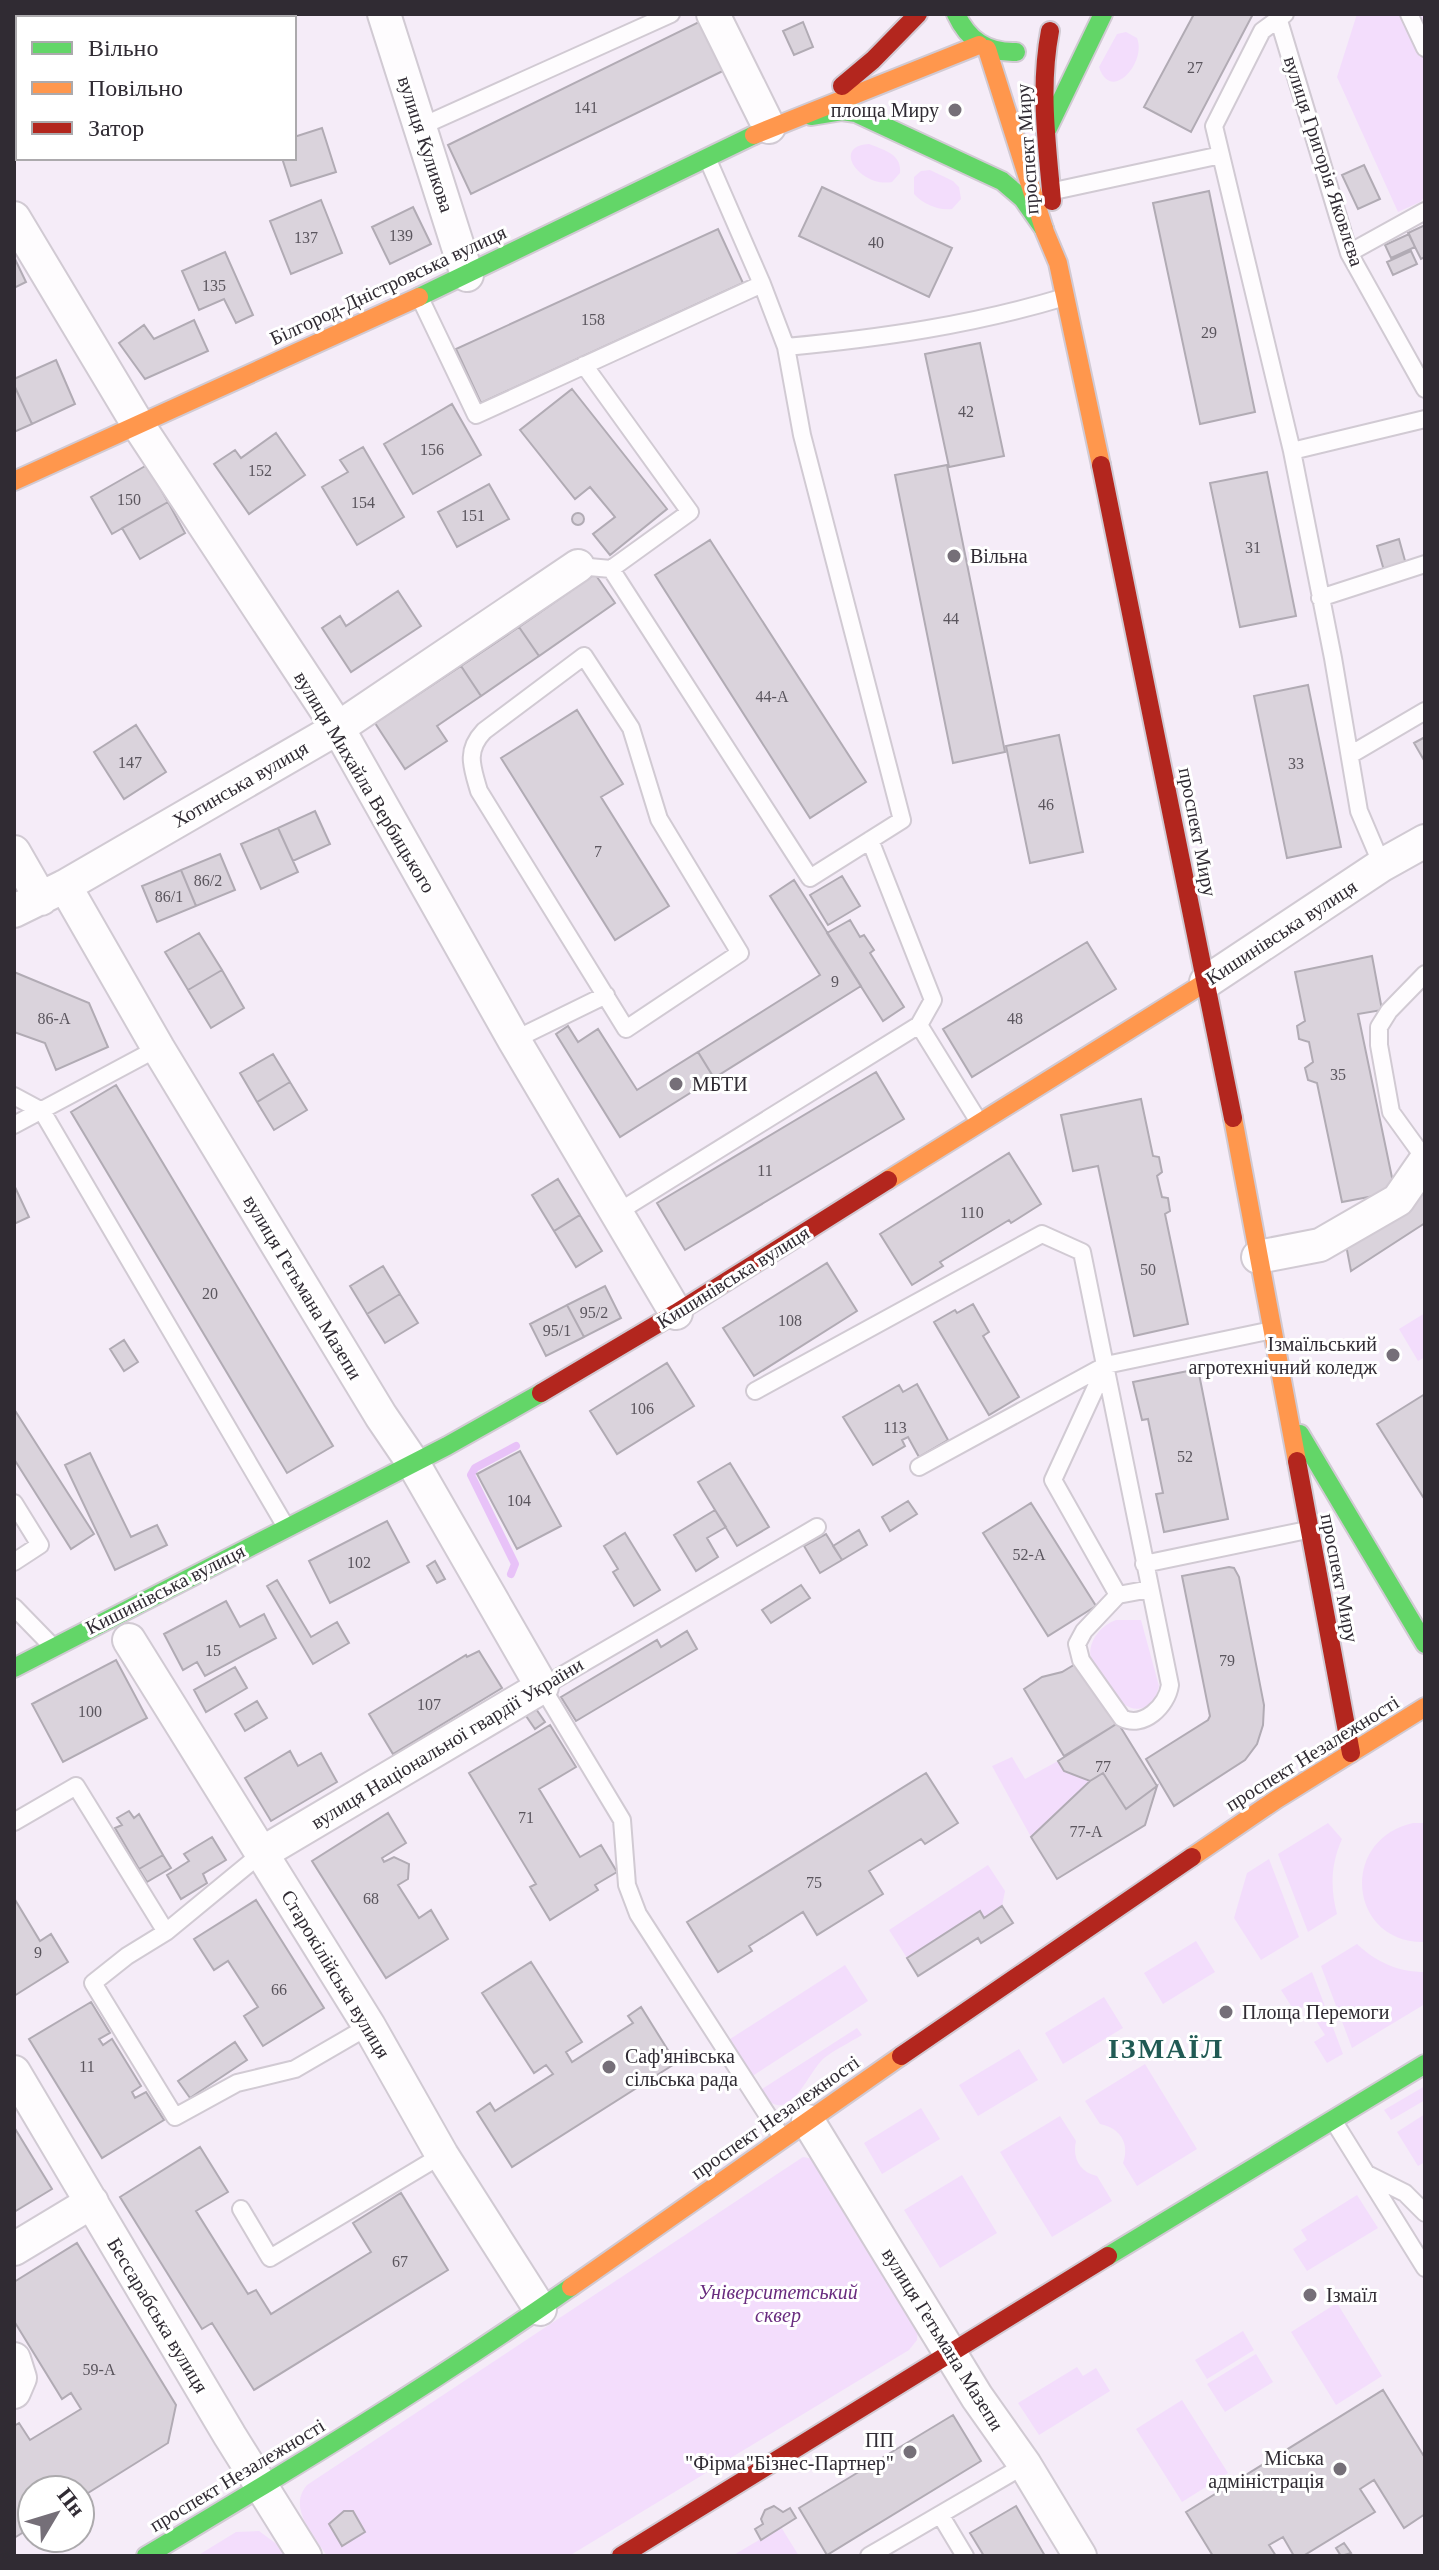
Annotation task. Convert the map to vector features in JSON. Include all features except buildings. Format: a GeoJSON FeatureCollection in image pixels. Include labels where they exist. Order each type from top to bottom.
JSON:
{"type":"FeatureCollection","features":[{"type":"Feature","properties":{"kind":"main road"},"geometry":{"type":"LineString","coordinates":[[884,49],[901,14]]}},
{"type":"Feature","properties":{"kind":"main road","name":"Білгород-Дністровська вулиця"},"geometry":{"type":"LineString","coordinates":[[14,481],[467,275],[773,125],[850,80],[918,14]]}},
{"type":"Feature","properties":{"kind":"main road"},"geometry":{"type":"LineString","coordinates":[[956,14],[962,29],[983,47],[1002,52],[1025,49],[1038,42],[1056,19]]}},
{"type":"Feature","properties":{"kind":"main road"},"geometry":{"type":"LineString","coordinates":[[1048,128],[1103,14]]}},
{"type":"Feature","properties":{"kind":"main road","name":"проспект Миру"},"geometry":{"type":"LineString","coordinates":[[1056,19],[1045,56],[1043,95],[1058,263]]}},
{"type":"Feature","properties":{"kind":"main road","name":"Білгород-Дністровська вулиця"},"geometry":{"type":"LineString","coordinates":[[773,125],[983,47]]}},
{"type":"Feature","properties":{"kind":"main road","name":"проспект Миру"},"geometry":{"type":"LineString","coordinates":[[983,47],[1067,297],[1206,982],[1351,1753]]}},
{"type":"Feature","properties":{"kind":"main road"},"geometry":{"type":"LineString","coordinates":[[773,125],[842,111],[871,119],[1004,182],[1031,206],[1045,232]]}},
{"type":"Feature","properties":{"kind":"main road","name":"Кишинівська вулиця"},"geometry":{"type":"LineString","coordinates":[[14,1668],[413,1463],[540,1394],[676,1313],[1206,982]]}},
{"type":"Feature","properties":{"kind":"main road","name":"проспект Миру"},"geometry":{"type":"LineString","coordinates":[[1287,1411],[1425,1644]]}},
{"type":"Feature","properties":{"kind":"main road","name":"проспект Незалежності"},"geometry":{"type":"LineString","coordinates":[[146,2556],[540,2309],[1189,1858],[1425,1707]]}},
{"type":"Feature","properties":{"kind":"main road"},"geometry":{"type":"LineString","coordinates":[[621,2556],[1425,2064]]}},
{"type":"Feature","properties":{"kind":"street","name":"вулиця Куликова"},"geometry":{"type":"LineString","coordinates":[[384,14],[467,275]]}},
{"type":"Feature","properties":{"kind":"street"},"geometry":{"type":"LineString","coordinates":[[713,14],[773,125]]}},
{"type":"Feature","properties":{"kind":"street","name":"вулиця Михайла Вербицького"},"geometry":{"type":"LineString","coordinates":[[14,218],[137,423],[338,728],[514,1040],[676,1313]]}},
{"type":"Feature","properties":{"kind":"street","name":"Хотинська вулиця"},"geometry":{"type":"LineString","coordinates":[[40,899],[338,728],[578,566]]}},
{"type":"Feature","properties":{"kind":"street","name":"Кишинівська вулиця"},"geometry":{"type":"LineString","coordinates":[[1206,982],[1382,865],[1425,841]]}},
{"type":"Feature","properties":{"kind":"street","name":"вулиця Гетьмана Мазепи"},"geometry":{"type":"LineString","coordinates":[[14,852],[40,899],[158,1048],[381,1416],[413,1463],[542,1687]]}},
{"type":"Feature","properties":{"kind":"street"},"geometry":{"type":"LineString","coordinates":[[1258,1257],[1320,1245],[1398,1200],[1425,1160]]}},
{"type":"Feature","properties":{"kind":"street","name":"Старокілійська вулиця"},"geometry":{"type":"LineString","coordinates":[[133,1646],[369,2026],[442,2155],[540,2309]]}},
{"type":"Feature","properties":{"kind":"street","name":"вулиця Національної гвардії України"},"geometry":{"type":"LineString","coordinates":[[262,1853],[542,1687]]}},
{"type":"Feature","properties":{"kind":"street","name":"Бессарабська вулиця"},"geometry":{"type":"LineString","coordinates":[[14,2072],[305,2556]]}},
{"type":"Feature","properties":{"kind":"street","name":"вулиця Гетьмана Мазепи"},"geometry":{"type":"LineString","coordinates":[[795,2129],[950,2352],[1025,2465],[1080,2556]]}},
{"type":"Feature","properties":{"kind":"street"},"geometry":{"type":"LineString","coordinates":[[14,2249],[92,2202]]}},
{"type":"Feature","properties":{"kind":"street"},"geometry":{"type":"LineString","coordinates":[[14,2359],[20,2378],[14,2392]]}},
{"type":"Feature","properties":{"kind":"lane"},"geometry":{"type":"LineString","coordinates":[[420,127],[671,14]]}},
{"type":"Feature","properties":{"kind":"lane"},"geometry":{"type":"LineString","coordinates":[[1409,14],[1425,48]]}},
{"type":"Feature","properties":{"kind":"lane"},"geometry":{"type":"LineString","coordinates":[[1280,15],[1262,31],[1214,126],[1292,451],[1359,811],[1382,865]]}},
{"type":"Feature","properties":{"kind":"lane","name":"вулиця Григорія Яковлєва"},"geometry":{"type":"LineString","coordinates":[[1280,15],[1349,253],[1425,389]]}},
{"type":"Feature","properties":{"kind":"lane"},"geometry":{"type":"LineString","coordinates":[[1052,192],[1221,155]]}},
{"type":"Feature","properties":{"kind":"lane"},"geometry":{"type":"LineString","coordinates":[[611,569],[810,878],[902,820],[802,435],[786,347],[707,159]]}},
{"type":"Feature","properties":{"kind":"lane"},"geometry":{"type":"LineString","coordinates":[[1349,253],[1425,211]]}},
{"type":"Feature","properties":{"kind":"lane"},"geometry":{"type":"LineString","coordinates":[[419,297],[476,415],[762,284]]}},
{"type":"Feature","properties":{"kind":"lane"},"geometry":{"type":"LineString","coordinates":[[786,347],[882,338],[1003,316],[1067,297]]}},
{"type":"Feature","properties":{"kind":"lane"},"geometry":{"type":"LineString","coordinates":[[578,566],[611,569],[690,512],[584,365]]}},
{"type":"Feature","properties":{"kind":"lane"},"geometry":{"type":"LineString","coordinates":[[1292,451],[1425,419]]}},
{"type":"Feature","properties":{"kind":"lane"},"geometry":{"type":"LineString","coordinates":[[1320,598],[1425,564]]}},
{"type":"Feature","properties":{"kind":"lane"},"geometry":{"type":"LineString","coordinates":[[584,656],[631,728],[659,819],[740,953],[626,1029],[606,995],[479,791],[472,763],[474,741],[484,731],[584,656]]}},
{"type":"Feature","properties":{"kind":"lane"},"geometry":{"type":"LineString","coordinates":[[1350,755],[1425,711]]}},
{"type":"Feature","properties":{"kind":"lane"},"geometry":{"type":"LineString","coordinates":[[618,1212],[919,1025],[933,1000],[870,840]]}},
{"type":"Feature","properties":{"kind":"lane"},"geometry":{"type":"LineString","coordinates":[[1425,974],[1389,1011],[1379,1027],[1379,1045],[1391,1112],[1425,1160]]}},
{"type":"Feature","properties":{"kind":"lane"},"geometry":{"type":"LineString","coordinates":[[514,1040],[606,995]]}},
{"type":"Feature","properties":{"kind":"lane"},"geometry":{"type":"LineString","coordinates":[[919,1025],[979,1123]]}},
{"type":"Feature","properties":{"kind":"lane"},"geometry":{"type":"LineString","coordinates":[[14,1125],[158,1048]]}},
{"type":"Feature","properties":{"kind":"lane"},"geometry":{"type":"LineString","coordinates":[[14,1096],[42,1111],[287,1528]]}},
{"type":"Feature","properties":{"kind":"lane"},"geometry":{"type":"LineString","coordinates":[[755,1391],[1042,1234],[1082,1252],[1170,1685],[1168,1697],[1162,1706],[1138,1722],[1122,1718],[1081,1660],[1077,1644],[1084,1631],[1118,1595],[1150,1589]]}},
{"type":"Feature","properties":{"kind":"lane"},"geometry":{"type":"LineString","coordinates":[[919,1467],[1106,1365],[1272,1330]]}},
{"type":"Feature","properties":{"kind":"lane"},"geometry":{"type":"LineString","coordinates":[[1106,1365],[1053,1480],[1118,1595]]}},
{"type":"Feature","properties":{"kind":"lane"},"geometry":{"type":"LineString","coordinates":[[14,1503],[40,1545],[14,1562]]}},
{"type":"Feature","properties":{"kind":"lane","name":"вулиця Національної гвардії України"},"geometry":{"type":"LineString","coordinates":[[542,1687],[817,1527]]}},
{"type":"Feature","properties":{"kind":"lane"},"geometry":{"type":"LineString","coordinates":[[1144,1564],[1307,1530]]}},
{"type":"Feature","properties":{"kind":"lane"},"geometry":{"type":"LineString","coordinates":[[14,1607],[53,1647]]}},
{"type":"Feature","properties":{"kind":"lane"},"geometry":{"type":"LineString","coordinates":[[542,1687],[622,1820],[627,1885],[638,1914],[795,2129]]}},
{"type":"Feature","properties":{"kind":"lane"},"geometry":{"type":"LineString","coordinates":[[14,1822],[76,1786],[166,1932]]}},
{"type":"Feature","properties":{"kind":"lane","name":"вулиця Національної гвардії України"},"geometry":{"type":"LineString","coordinates":[[262,1853],[166,1932],[127,1956],[93,1983],[175,2117],[237,2083],[295,2069],[369,2026]]}},
{"type":"Feature","properties":{"kind":"lane"},"geometry":{"type":"LineString","coordinates":[[1333,2120],[1425,2268]]}},
{"type":"Feature","properties":{"kind":"lane"},"geometry":{"type":"LineString","coordinates":[[241,2209],[270,2258],[442,2155]]}},
{"type":"Feature","properties":{"kind":"lane"},"geometry":{"type":"LineString","coordinates":[[1367,2174],[1405,2193],[1425,2213]]}},
{"type":"Feature","properties":{"kind":"lane"},"geometry":{"type":"LineString","coordinates":[[869,2556],[1025,2465]]}},
{"type":"Feature","properties":{"kind":"lane"},"geometry":{"type":"LineString","coordinates":[[941,2516],[965,2556]]}},
{"type":"Feature","properties":{"kind":"green space"},"geometry":{"type":"Polygon","coordinates":[[[1357,14],[1425,14],[1425,196],[1420,202],[1398,212],[1337,77],[1357,14]]]}},
{"type":"Feature","properties":{"kind":"green space"},"geometry":{"type":"Polygon","coordinates":[[[1126,32],[1137,38],[1137,58],[1126,75],[1111,81],[1104,77],[1099,67],[1117,34],[1126,32]]]}},
{"type":"Feature","properties":{"kind":"green space"},"geometry":{"type":"Polygon","coordinates":[[[869,144],[891,154],[898,161],[900,173],[892,182],[870,179],[854,166],[852,152],[858,146],[869,144]]]}},
{"type":"Feature","properties":{"kind":"green space"},"geometry":{"type":"Polygon","coordinates":[[[930,170],[959,187],[961,199],[952,209],[932,206],[914,194],[914,177],[921,171],[930,170]]]}},
{"type":"Feature","properties":{"kind":"green space"},"geometry":{"type":"Polygon","coordinates":[[[1425,1313],[1425,1357],[1418,1361],[1399,1329],[1425,1313]]]}},
{"type":"Feature","properties":{"kind":"green space"},"geometry":{"type":"Polygon","coordinates":[[[1116,1620],[1141,1620],[1159,1686],[1155,1698],[1145,1707],[1136,1709],[1120,1701],[1091,1660],[1091,1647],[1096,1636],[1116,1620]]]}},
{"type":"Feature","properties":{"kind":"green space"},"geometry":{"type":"Polygon","coordinates":[[[1012,1757],[1025,1779],[1058,1761],[1064,1771],[1090,1781],[1031,1837],[992,1766],[1012,1757]]]}},
{"type":"Feature","properties":{"kind":"green space"},"geometry":{"type":"Polygon","coordinates":[[[1328,1823],[1342,1839],[1333,1876],[1337,1914],[1308,1932],[1278,1854],[1328,1823]]]}},
{"type":"Feature","properties":{"kind":"green space"},"geometry":{"type":"Polygon","coordinates":[[[1413,1823],[1425,1823],[1425,1942],[1400,1938],[1381,1927],[1368,1910],[1362,1890],[1364,1869],[1373,1849],[1389,1833],[1413,1823]]]}},
{"type":"Feature","properties":{"kind":"green space"},"geometry":{"type":"Polygon","coordinates":[[[1269,1859],[1299,1937],[1261,1960],[1234,1918],[1247,1873],[1269,1859]]]}},
{"type":"Feature","properties":{"kind":"green space"},"geometry":{"type":"Polygon","coordinates":[[[988,1865],[1005,1891],[1002,1906],[984,1918],[980,1912],[907,1958],[889,1930],[988,1865]]]}},
{"type":"Feature","properties":{"kind":"green space"},"geometry":{"type":"Polygon","coordinates":[[[1196,1941],[1215,1972],[1163,2004],[1144,1973],[1196,1941]]]}},
{"type":"Feature","properties":{"kind":"green space"},"geometry":{"type":"Polygon","coordinates":[[[1357,1944],[1388,1965],[1425,1972],[1425,2004],[1352,2048],[1321,1966],[1357,1944]]]}},
{"type":"Feature","properties":{"kind":"green space"},"geometry":{"type":"Polygon","coordinates":[[[845,1965],[868,2001],[751,2077],[727,2041],[845,1965]]]}},
{"type":"Feature","properties":{"kind":"green space"},"geometry":{"type":"Polygon","coordinates":[[[1312,1972],[1343,2054],[1327,2063],[1314,2042],[1325,2035],[1306,2005],[1295,2012],[1281,1990],[1312,1972]]]}},
{"type":"Feature","properties":{"kind":"green space"},"geometry":{"type":"Polygon","coordinates":[[[1104,1997],[1123,2028],[1063,2064],[1045,2033],[1104,1997]]]}},
{"type":"Feature","properties":{"kind":"green space"},"geometry":{"type":"Polygon","coordinates":[[[857,2028],[862,2035],[823,2059],[788,2103],[779,2105],[769,2102],[759,2091],[857,2028]]]}},
{"type":"Feature","properties":{"kind":"green space"},"geometry":{"type":"Polygon","coordinates":[[[1019,2049],[1038,2080],[978,2116],[959,2085],[1019,2049]]]}},
{"type":"Feature","properties":{"kind":"green space"},"geometry":{"type":"Polygon","coordinates":[[[1145,2064],[1197,2149],[1137,2186],[1123,2163],[1125,2149],[1122,2138],[1113,2129],[1100,2124],[1085,2101],[1145,2064]]]}},
{"type":"Feature","properties":{"kind":"green space"},"geometry":{"type":"Polygon","coordinates":[[[1425,2086],[1425,2100],[1391,2120],[1384,2110],[1425,2086]]]}},
{"type":"Feature","properties":{"kind":"green space"},"geometry":{"type":"Polygon","coordinates":[[[921,2108],[940,2139],[882,2174],[864,2143],[921,2108]]]}},
{"type":"Feature","properties":{"kind":"green space"},"geometry":{"type":"Polygon","coordinates":[[[1425,2114],[1425,2162],[1418,2166],[1397,2132],[1425,2114]]]}},
{"type":"Feature","properties":{"kind":"green space"},"geometry":{"type":"Polygon","coordinates":[[[1060,2116],[1076,2141],[1075,2153],[1079,2163],[1097,2176],[1112,2201],[1052,2237],[1000,2152],[1060,2116]]]}},
{"type":"Feature","properties":{"kind":"green space","name":"Університетський сквер"},"geometry":{"type":"Polygon","coordinates":[[[803,2157],[814,2159],[918,2326],[917,2340],[909,2350],[569,2556],[327,2556],[301,2512],[302,2494],[307,2485],[803,2157]]]}},
{"type":"Feature","properties":{"kind":"green space"},"geometry":{"type":"Polygon","coordinates":[[[962,2175],[997,2233],[940,2268],[904,2210],[962,2175]]]}},
{"type":"Feature","properties":{"kind":"green space"},"geometry":{"type":"Polygon","coordinates":[[[1357,2195],[1378,2228],[1307,2271],[1293,2249],[1307,2240],[1301,2230],[1357,2195]]]}},
{"type":"Feature","properties":{"kind":"green space"},"geometry":{"type":"Polygon","coordinates":[[[1337,2303],[1382,2376],[1336,2405],[1291,2332],[1337,2303]]]}},
{"type":"Feature","properties":{"kind":"green space"},"geometry":{"type":"Polygon","coordinates":[[[1243,2331],[1254,2350],[1207,2379],[1195,2360],[1243,2331]]]}},
{"type":"Feature","properties":{"kind":"green space"},"geometry":{"type":"Polygon","coordinates":[[[1256,2354],[1273,2382],[1225,2412],[1207,2384],[1256,2354]]]}},
{"type":"Feature","properties":{"kind":"green space"},"geometry":{"type":"Polygon","coordinates":[[[1077,2367],[1083,2376],[1096,2368],[1110,2391],[1039,2435],[1018,2403],[1077,2367]]]}},
{"type":"Feature","properties":{"kind":"green space"},"geometry":{"type":"Polygon","coordinates":[[[1182,2400],[1228,2473],[1182,2502],[1136,2429],[1182,2400]]]}},
{"type":"Feature","properties":{"kind":"green space"},"geometry":{"type":"Polygon","coordinates":[[[781,2527],[799,2556],[732,2556],[781,2527]]]}},
{"type":"Feature","properties":{"kind":"green space"},"geometry":{"type":"Polygon","coordinates":[[[259,2531],[278,2545],[285,2556],[197,2556],[236,2532],[259,2531]]]}},
{"type":"Feature","properties":{"kind":"waterway"},"geometry":{"type":"LineString","coordinates":[[511,1574],[515,1564],[471,1475],[475,1468],[516,1446]]}},
{"type":"Feature","properties":{"kind":"traffic: fast"},"geometry":{"type":"LineString","coordinates":[[956,14],[966,31],[980,43],[996,50],[1016,52]]}},
{"type":"Feature","properties":{"kind":"traffic: fast"},"geometry":{"type":"LineString","coordinates":[[1048,128],[1103,14]]}},
{"type":"Feature","properties":{"kind":"traffic: fast"},"geometry":{"type":"LineString","coordinates":[[811,116],[842,111],[856,113],[1002,181],[1023,199],[1044,229]]}},
{"type":"Feature","properties":{"kind":"traffic: fast"},"geometry":{"type":"LineString","coordinates":[[419,297],[754,135]]}},
{"type":"Feature","properties":{"kind":"traffic: fast"},"geometry":{"type":"LineString","coordinates":[[14,1668],[447,1446],[541,1393]]}},
{"type":"Feature","properties":{"kind":"traffic: fast"},"geometry":{"type":"LineString","coordinates":[[1300,1434],[1425,1644]]}},
{"type":"Feature","properties":{"kind":"traffic: fast"},"geometry":{"type":"LineString","coordinates":[[1108,2256],[1425,2064]]}},
{"type":"Feature","properties":{"kind":"traffic: fast"},"geometry":{"type":"LineString","coordinates":[[146,2556],[414,2392],[571,2287]]}},
{"type":"Feature","properties":{"kind":"traffic: slow"},"geometry":{"type":"LineString","coordinates":[[754,135],[979,45]]}},
{"type":"Feature","properties":{"kind":"traffic: slow"},"geometry":{"type":"LineString","coordinates":[[987,49],[1045,232],[1058,263],[1101,465]]}},
{"type":"Feature","properties":{"kind":"traffic: slow"},"geometry":{"type":"LineString","coordinates":[[14,481],[419,297]]}},
{"type":"Feature","properties":{"kind":"traffic: slow"},"geometry":{"type":"LineString","coordinates":[[888,1180],[1206,982]]}},
{"type":"Feature","properties":{"kind":"traffic: slow"},"geometry":{"type":"LineString","coordinates":[[1233,1118],[1297,1461]]}},
{"type":"Feature","properties":{"kind":"traffic: slow"},"geometry":{"type":"LineString","coordinates":[[1192,1857],[1277,1799],[1425,1707]]}},
{"type":"Feature","properties":{"kind":"traffic: slow"},"geometry":{"type":"LineString","coordinates":[[571,2287],[901,2056]]}},
{"type":"Feature","properties":{"kind":"traffic: jam"},"geometry":{"type":"LineString","coordinates":[[842,86],[873,60],[918,14]]}},
{"type":"Feature","properties":{"kind":"traffic: jam"},"geometry":{"type":"LineString","coordinates":[[1050,31],[1044,95],[1052,201]]}},
{"type":"Feature","properties":{"kind":"traffic: jam"},"geometry":{"type":"LineString","coordinates":[[1101,465],[1233,1118]]}},
{"type":"Feature","properties":{"kind":"traffic: jam"},"geometry":{"type":"LineString","coordinates":[[541,1393],[676,1313],[888,1180]]}},
{"type":"Feature","properties":{"kind":"traffic: jam"},"geometry":{"type":"LineString","coordinates":[[1297,1461],[1351,1753]]}},
{"type":"Feature","properties":{"kind":"traffic: jam"},"geometry":{"type":"LineString","coordinates":[[901,2056],[1192,1857]]}},
{"type":"Feature","properties":{"kind":"traffic: jam"},"geometry":{"type":"LineString","coordinates":[[621,2556],[1108,2256]]}},
{"type":"Feature","properties":{"kind":"place","name":"площа Миру"},"geometry":{"type":"Point","coordinates":[955,110]}},
{"type":"Feature","properties":{"kind":"place","name":"Вільна"},"geometry":{"type":"Point","coordinates":[954,556]}},
{"type":"Feature","properties":{"kind":"place","name":"МБТИ"},"geometry":{"type":"Point","coordinates":[676,1084]}},
{"type":"Feature","properties":{"kind":"place","name":"Ізмаїльський агротехнічний коледж"},"geometry":{"type":"Point","coordinates":[1393,1355]}},
{"type":"Feature","properties":{"kind":"place","name":"Площа Перемоги"},"geometry":{"type":"Point","coordinates":[1226,2012]}},
{"type":"Feature","properties":{"kind":"place","name":"Саф'янівська сільська рада"},"geometry":{"type":"Point","coordinates":[609,2067]}},
{"type":"Feature","properties":{"kind":"place","name":"Ізмаїл"},"geometry":{"type":"Point","coordinates":[1310,2295]}},
{"type":"Feature","properties":{"kind":"place","name":"ПП \"Фірма\"Бізнес-Партнер\""},"geometry":{"type":"Point","coordinates":[910,2452]}},
{"type":"Feature","properties":{"kind":"place","name":"Міська адміністрація"},"geometry":{"type":"Point","coordinates":[1340,2469]}},
{"type":"Feature","properties":{"kind":"district","name":"ІЗМАЇЛ"},"geometry":{"type":"Point","coordinates":[1166,2048]}}]}
